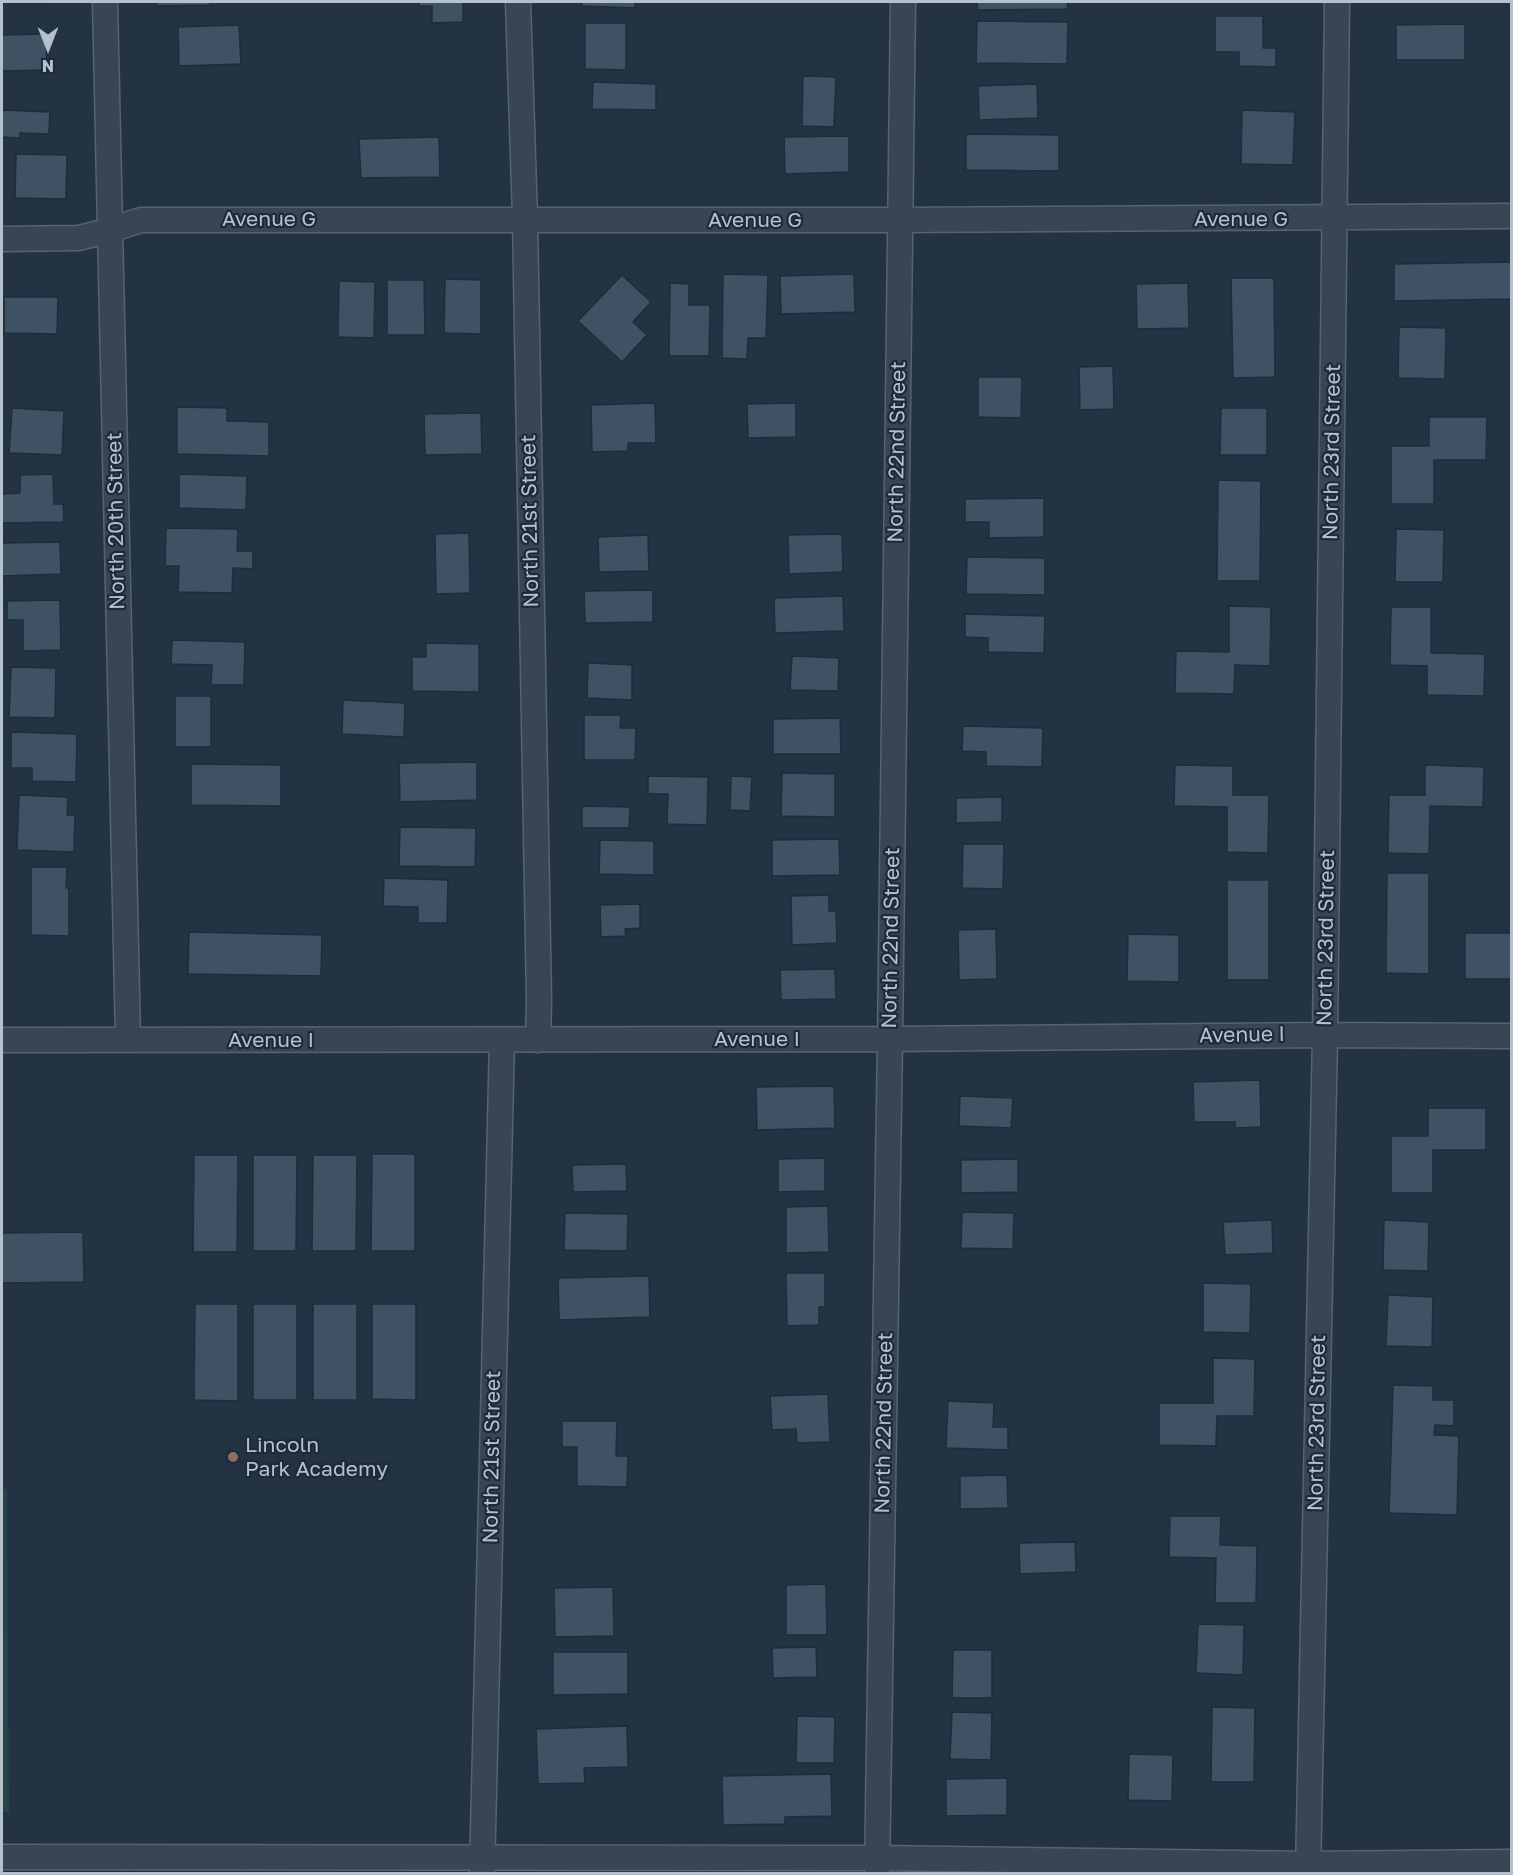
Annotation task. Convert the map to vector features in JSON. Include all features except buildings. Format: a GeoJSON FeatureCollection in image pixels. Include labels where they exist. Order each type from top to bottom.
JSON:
{"type":"FeatureCollection","features":[{"type":"Feature","properties":{"kind":"street","name":"North 20th Street"},"geometry":{"type":"LineString","coordinates":[[105,2],[128,1040]]}},
{"type":"Feature","properties":{"kind":"street","name":"North 21st Street"},"geometry":{"type":"LineString","coordinates":[[518,2],[525,219],[538,1040]]}},
{"type":"Feature","properties":{"kind":"street","name":"North 22nd Street"},"geometry":{"type":"LineString","coordinates":[[877,1866],[903,2]]}},
{"type":"Feature","properties":{"kind":"street","name":"North 23rd Street"},"geometry":{"type":"LineString","coordinates":[[1308,1869],[1325,1035],[1336,2]]}},
{"type":"Feature","properties":{"kind":"street","name":"Avenue G"},"geometry":{"type":"LineString","coordinates":[[2,238],[79,238],[141,220],[1335,219],[1512,216]]}},
{"type":"Feature","properties":{"kind":"street","name":"Avenue I"},"geometry":{"type":"LineString","coordinates":[[2,1040],[1512,1036]]}},
{"type":"Feature","properties":{"kind":"street","name":"North 21st Street"},"geometry":{"type":"LineString","coordinates":[[482,1866],[502,1040]]}},
{"type":"Feature","properties":{"kind":"street"},"geometry":{"type":"LineString","coordinates":[[2,1857],[75,1865],[1308,1869],[1512,1862]]}},
{"type":"Feature","properties":{"kind":"green space"},"geometry":{"type":"Polygon","coordinates":[[[2,1489],[7,1489],[9,1812],[2,1812],[2,1489]]]}},
{"type":"Feature","properties":{"kind":"place","name":"Lincoln Park Academy"},"geometry":{"type":"Point","coordinates":[233,1457]}}]}
